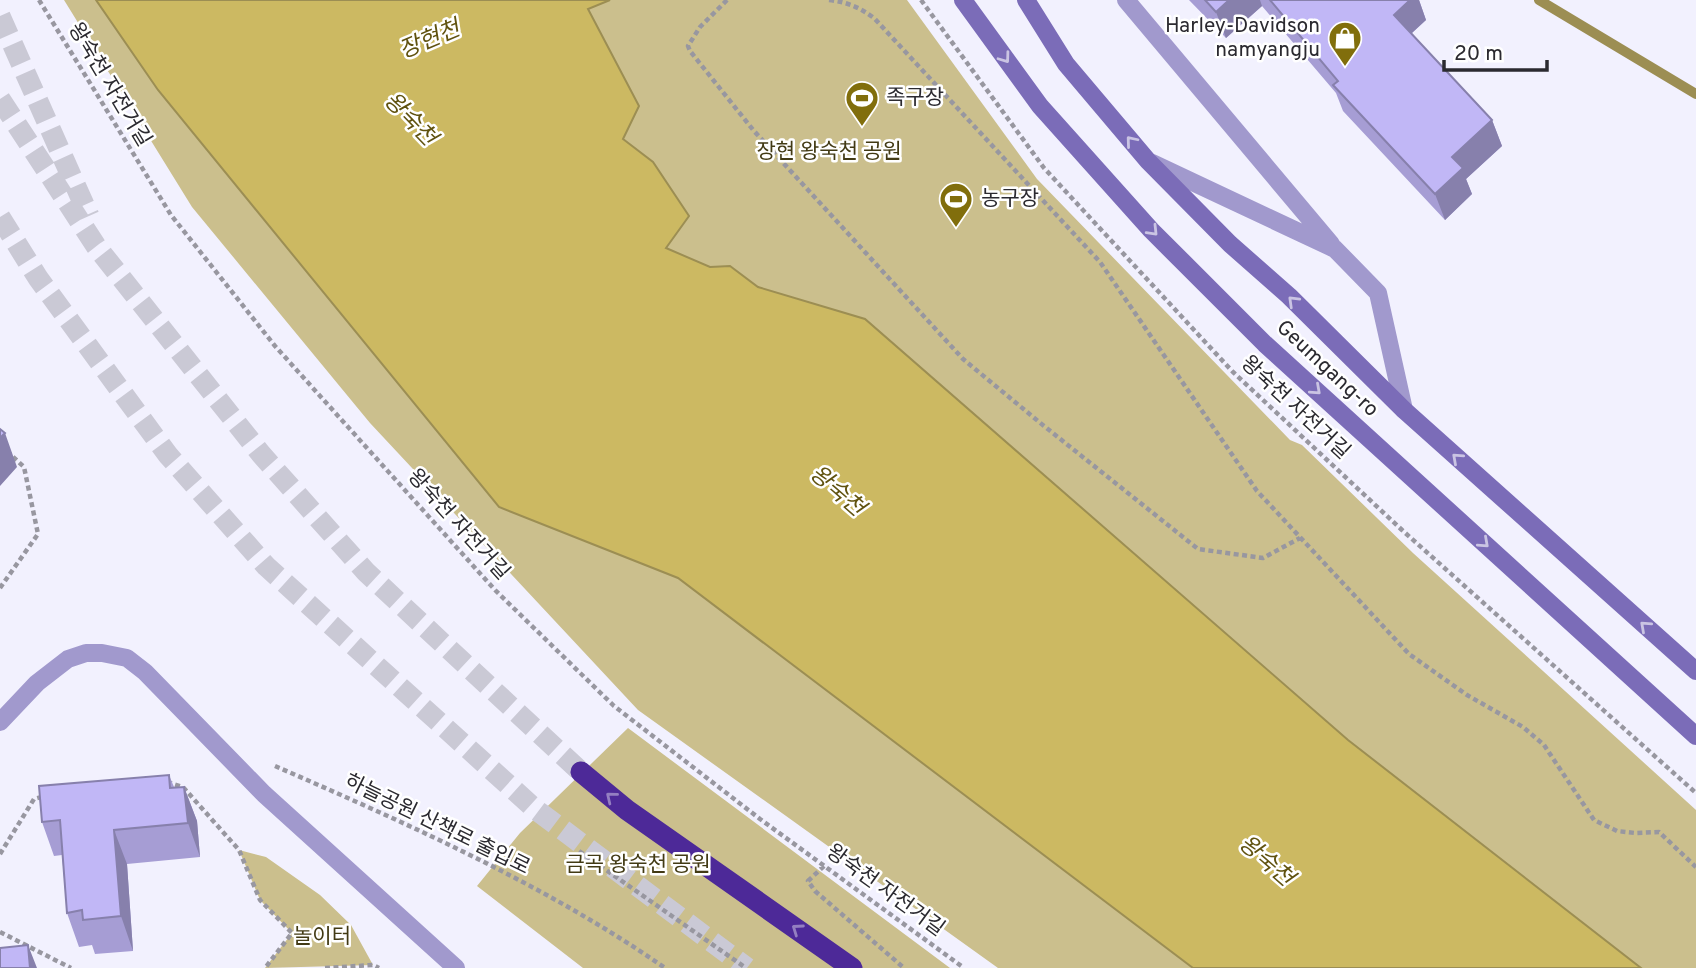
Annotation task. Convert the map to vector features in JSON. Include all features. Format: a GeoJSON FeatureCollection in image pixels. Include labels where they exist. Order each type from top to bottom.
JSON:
{"type":"FeatureCollection","features":[{"type":"Feature","properties":{"kind":"highway"},"geometry":{"type":"LineString","coordinates":[[581,772],[627,810],[852,968]]}},
{"type":"Feature","properties":{"kind":"main road","name":"Geumgang-ro"},"geometry":{"type":"LineString","coordinates":[[1026,0],[1066,64],[1148,162],[1404,410],[1696,671]]}},
{"type":"Feature","properties":{"kind":"main road","name":"Geumgang-ro"},"geometry":{"type":"LineString","coordinates":[[965,1],[1040,106],[1180,259],[1265,344],[1696,736]]}},
{"type":"Feature","properties":{"kind":"street"},"geometry":{"type":"LineString","coordinates":[[1126,0],[1335,249],[1378,293],[1404,410]]}},
{"type":"Feature","properties":{"kind":"street"},"geometry":{"type":"LineString","coordinates":[[1148,162],[1335,249]]}},
{"type":"Feature","properties":{"kind":"street"},"geometry":{"type":"LineString","coordinates":[[0,722],[37,683],[68,659],[86,653],[127,658],[162,689],[264,794],[456,968]]}},
{"type":"Feature","properties":{"kind":"path","name":"왕숙천 자전거길"},"geometry":{"type":"LineString","coordinates":[[39,0],[170,215],[275,346],[495,590],[614,706],[824,866],[964,968]]}},
{"type":"Feature","properties":{"kind":"path"},"geometry":{"type":"LineString","coordinates":[[727,0],[700,27],[688,46],[690,51],[754,131],[963,359],[1198,549],[1263,558],[1300,538]]}},
{"type":"Feature","properties":{"kind":"path"},"geometry":{"type":"LineString","coordinates":[[829,0],[843,1],[874,18],[1100,262],[1257,491],[1409,654],[1467,695],[1523,727],[1544,745],[1594,820],[1617,831],[1659,832],[1696,867]]}},
{"type":"Feature","properties":{"kind":"path","name":"왕숙천 자전거길"},"geometry":{"type":"LineString","coordinates":[[921,0],[1044,168],[1233,372],[1402,530],[1696,793]]}},
{"type":"Feature","properties":{"kind":"path"},"geometry":{"type":"LineString","coordinates":[[0,588],[37,534],[24,467],[8,452]]}},
{"type":"Feature","properties":{"kind":"path","name":"하늘공원 산책로 출입로"},"geometry":{"type":"LineString","coordinates":[[302,778],[471,856],[569,909],[665,968]]}},
{"type":"Feature","properties":{"kind":"path"},"geometry":{"type":"LineString","coordinates":[[158,780],[183,787],[239,850],[260,900],[292,933],[265,968]]}},
{"type":"Feature","properties":{"kind":"path"},"geometry":{"type":"LineString","coordinates":[[0,854],[34,799],[47,795]]}},
{"type":"Feature","properties":{"kind":"path"},"geometry":{"type":"LineString","coordinates":[[579,850],[746,968]]}},
{"type":"Feature","properties":{"kind":"path"},"geometry":{"type":"LineString","coordinates":[[824,866],[808,881],[815,891],[904,968]]}},
{"type":"Feature","properties":{"kind":"path"},"geometry":{"type":"LineString","coordinates":[[0,932],[71,968]]}},
{"type":"Feature","properties":{"kind":"path"},"geometry":{"type":"LineString","coordinates":[[324,968],[373,965],[379,968]]}},
{"type":"Feature","properties":{"kind":"green space"},"geometry":{"type":"Polygon","coordinates":[[[64,0],[96,0],[158,90],[499,507],[678,578],[1193,968],[998,968],[638,710],[370,423],[192,207],[64,0]]]}},
{"type":"Feature","properties":{"kind":"green space","name":"장현 왕숙천 공원"},"geometry":{"type":"Polygon","coordinates":[[[610,0],[907,0],[1037,179],[1290,440],[1302,445],[1413,553],[1696,810],[1696,968],[1641,968],[1348,740],[865,319],[758,287],[730,266],[710,267],[666,248],[653,162],[623,139],[639,106],[588,9],[610,0]]]}},
{"type":"Feature","properties":{"kind":"green space","name":"금곡 왕숙천 공원"},"geometry":{"type":"Polygon","coordinates":[[[628,728],[950,968],[583,968],[477,886],[520,833],[628,728]]]}},
{"type":"Feature","properties":{"kind":"green space","name":"놀이터"},"geometry":{"type":"Polygon","coordinates":[[[239,850],[266,857],[320,895],[351,925],[373,965],[265,968],[292,933],[260,900],[239,850]]]}},
{"type":"Feature","properties":{"kind":"water","name":"왕숙천"},"geometry":{"type":"Polygon","coordinates":[[[96,0],[610,0],[588,9],[639,106],[623,139],[653,162],[689,216],[666,248],[710,267],[730,266],[758,287],[865,319],[1348,740],[1641,968],[1193,968],[678,578],[499,507],[158,90],[96,0]]]}},
{"type":"Feature","properties":{"kind":"building"},"geometry":{"type":"Polygon","coordinates":[[[1205,0],[1229,0],[1216,12],[1205,0]]]}},
{"type":"Feature","properties":{"kind":"building"},"geometry":{"type":"Polygon","coordinates":[[[1270,0],[1410,0],[1394,15],[1492,120],[1452,157],[1463,168],[1435,194],[1333,85],[1338,81],[1270,0]]]}},
{"type":"Feature","properties":{"kind":"building"},"geometry":{"type":"Polygon","coordinates":[[[169,775],[170,788],[184,787],[188,823],[114,830],[121,916],[83,920],[82,910],[67,913],[60,820],[42,822],[39,786],[169,775]]]}},
{"type":"Feature","properties":{"kind":"building"},"geometry":{"type":"Polygon","coordinates":[[[28,945],[30,968],[0,968],[0,948],[28,945]]]}},
{"type":"Feature","properties":{"kind":"waterway","name":"장현천"},"geometry":{"type":"LineString","coordinates":[[1539,0],[1696,94]]}},
{"type":"Feature","properties":{"kind":"tunnel"},"geometry":{"type":"LineString","coordinates":[[0,16],[89,216]]}},
{"type":"Feature","properties":{"kind":"tunnel"},"geometry":{"type":"LineString","coordinates":[[0,99],[96,246],[261,454],[366,572],[581,772]]}},
{"type":"Feature","properties":{"kind":"tunnel"},"geometry":{"type":"LineString","coordinates":[[0,217],[38,278],[168,455],[266,566],[535,809],[747,968]]}},
{"type":"Feature","properties":{"kind":"place","name":"Harley-Davidson namyangju"},"geometry":{"type":"Point","coordinates":[1345,68]}},
{"type":"Feature","properties":{"kind":"place","name":"족구장"},"geometry":{"type":"Point","coordinates":[862,128]}},
{"type":"Feature","properties":{"kind":"place","name":"농구장"},"geometry":{"type":"Point","coordinates":[956,229]}}]}
